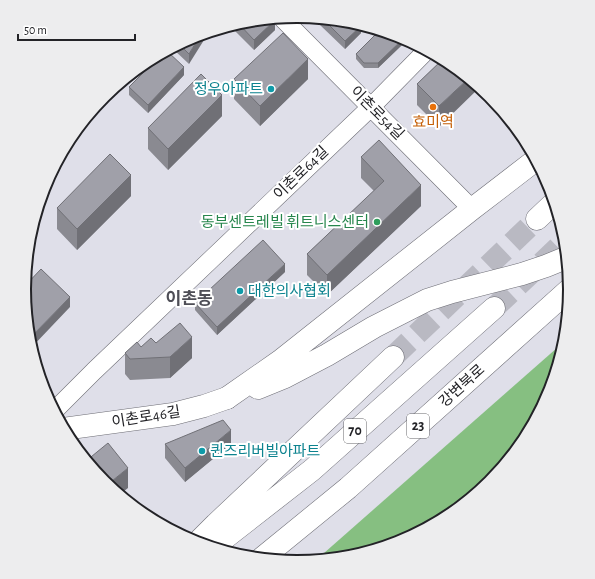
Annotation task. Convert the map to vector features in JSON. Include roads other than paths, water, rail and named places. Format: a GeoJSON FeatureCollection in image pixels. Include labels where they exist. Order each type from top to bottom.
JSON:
{"type":"FeatureCollection","features":[{"type":"Feature","properties":{"kind":"main road"},"geometry":{"type":"LineString","coordinates":[[227,398],[280,361],[532,163]]}},
{"type":"Feature","properties":{"kind":"main road"},"geometry":{"type":"LineString","coordinates":[[537,219],[551,206]]}},
{"type":"Feature","properties":{"kind":"main road"},"geometry":{"type":"LineString","coordinates":[[227,398],[253,390],[285,377],[327,355],[374,327],[427,300],[522,274],[562,259]]}},
{"type":"Feature","properties":{"kind":"main road","name":"강변북로"},"geometry":{"type":"LineString","coordinates":[[267,554],[348,488],[564,295]]}},
{"type":"Feature","properties":{"kind":"main road","name":"70"},"geometry":{"type":"LineString","coordinates":[[218,544],[312,470],[494,308]]}},
{"type":"Feature","properties":{"kind":"main road"},"geometry":{"type":"LineString","coordinates":[[202,538],[393,357]]}},
{"type":"Feature","properties":{"kind":"main road","name":"이촌로46길"},"geometry":{"type":"LineString","coordinates":[[70,428],[173,414],[227,398]]}},
{"type":"Feature","properties":{"kind":"street","name":"이촌로54길"},"geometry":{"type":"LineString","coordinates":[[288,24],[472,209]]}},
{"type":"Feature","properties":{"kind":"street","name":"이촌로64길"},"geometry":{"type":"LineString","coordinates":[[58,407],[100,365],[371,107],[422,54]]}},
{"type":"Feature","properties":{"kind":"tunnel"},"geometry":{"type":"LineString","coordinates":[[393,357],[537,219]]}},
{"type":"Feature","properties":{"kind":"tunnel"},"geometry":{"type":"LineString","coordinates":[[494,308],[560,245]]}},
{"type":"Feature","properties":{"kind":"place","name":"정우아파트"},"geometry":{"type":"Point","coordinates":[271,89]}},
{"type":"Feature","properties":{"kind":"place","name":"효미역"},"geometry":{"type":"Point","coordinates":[433,107]}},
{"type":"Feature","properties":{"kind":"place","name":"동부센트레빌 휘트니스센터"},"geometry":{"type":"Point","coordinates":[377,222]}},
{"type":"Feature","properties":{"kind":"place","name":"대한의사협회"},"geometry":{"type":"Point","coordinates":[240,291]}},
{"type":"Feature","properties":{"kind":"place","name":"퀸즈리버빌아파트"},"geometry":{"type":"Point","coordinates":[202,451]}},
{"type":"Feature","properties":{"kind":"district","name":"이촌동"},"geometry":{"type":"Point","coordinates":[189,298]}}]}
